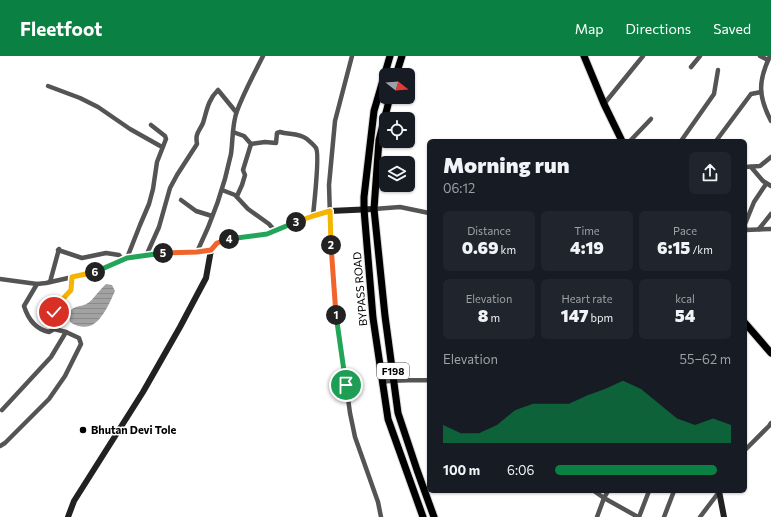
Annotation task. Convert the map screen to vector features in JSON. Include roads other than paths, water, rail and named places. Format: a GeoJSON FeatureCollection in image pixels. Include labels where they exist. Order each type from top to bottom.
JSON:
{"type":"FeatureCollection","features":[{"type":"Feature","properties":{"kind":"main road"},"geometry":{"type":"LineString","coordinates":[[392,56],[401,57],[398,68]]}},
{"type":"Feature","properties":{"kind":"main road","name":"BYPASS ROAD"},"geometry":{"type":"LineString","coordinates":[[392,56],[374,111],[364,196],[364,209],[373,318],[388,418],[423,517]]}},
{"type":"Feature","properties":{"kind":"main road"},"geometry":{"type":"LineString","coordinates":[[584,56],[604,104],[621,139]]}},
{"type":"Feature","properties":{"kind":"main road","name":"BYPASS ROAD"},"geometry":{"type":"LineString","coordinates":[[388,104],[379,140],[374,209],[385,316],[398,413],[434,517]]}},
{"type":"Feature","properties":{"kind":"main road"},"geometry":{"type":"LineString","coordinates":[[747,325],[771,353]]}},
{"type":"Feature","properties":{"kind":"street"},"geometry":{"type":"LineString","coordinates":[[197,252],[222,190],[230,154],[236,112],[263,56]]}},
{"type":"Feature","properties":{"kind":"street"},"geometry":{"type":"LineString","coordinates":[[352,56],[335,121],[330,185],[331,248],[336,318],[350,413],[355,437],[382,517]]}},
{"type":"Feature","properties":{"kind":"street"},"geometry":{"type":"LineString","coordinates":[[604,104],[643,56]]}},
{"type":"Feature","properties":{"kind":"street"},"geometry":{"type":"LineString","coordinates":[[691,67],[700,56]]}},
{"type":"Feature","properties":{"kind":"street"},"geometry":{"type":"LineString","coordinates":[[760,56],[769,58],[764,72],[761,101],[771,121]]}},
{"type":"Feature","properties":{"kind":"street"},"geometry":{"type":"LineString","coordinates":[[682,139],[714,94],[718,70]]}},
{"type":"Feature","properties":{"kind":"street"},"geometry":{"type":"LineString","coordinates":[[48,86],[80,98],[98,107],[162,147]]}},
{"type":"Feature","properties":{"kind":"street"},"geometry":{"type":"LineString","coordinates":[[146,256],[159,227],[170,188],[197,144],[196,137],[208,104],[218,90],[236,112]]}},
{"type":"Feature","properties":{"kind":"street"},"geometry":{"type":"LineString","coordinates":[[717,139],[751,94],[761,92]]}},
{"type":"Feature","properties":{"kind":"street"},"geometry":{"type":"LineString","coordinates":[[632,139],[651,119]]}},
{"type":"Feature","properties":{"kind":"street"},"geometry":{"type":"LineString","coordinates":[[125,259],[149,204],[153,190],[157,162],[166,139],[165,136],[151,125]]}},
{"type":"Feature","properties":{"kind":"street"},"geometry":{"type":"LineString","coordinates":[[233,132],[244,136],[251,144]]}},
{"type":"Feature","properties":{"kind":"street"},"geometry":{"type":"LineString","coordinates":[[251,144],[265,142],[276,143],[277,134],[280,132],[285,134],[293,133],[302,136],[316,148],[318,160],[313,216]]}},
{"type":"Feature","properties":{"kind":"street"},"geometry":{"type":"LineString","coordinates":[[237,196],[245,175],[244,170],[251,144]]}},
{"type":"Feature","properties":{"kind":"street"},"geometry":{"type":"LineString","coordinates":[[747,167],[760,166],[771,157]]}},
{"type":"Feature","properties":{"kind":"street"},"geometry":{"type":"LineString","coordinates":[[747,220],[754,202],[769,185],[751,168]]}},
{"type":"Feature","properties":{"kind":"street"},"geometry":{"type":"LineString","coordinates":[[222,190],[237,196],[248,209],[269,224],[275,231]]}},
{"type":"Feature","properties":{"kind":"street"},"geometry":{"type":"LineString","coordinates":[[181,200],[196,211],[212,216]]}},
{"type":"Feature","properties":{"kind":"street"},"geometry":{"type":"LineString","coordinates":[[68,517],[74,501],[143,392],[180,327],[206,278],[211,250],[217,243],[230,239],[275,231],[330,211],[400,207],[427,212]]}},
{"type":"Feature","properties":{"kind":"street"},"geometry":{"type":"LineString","coordinates":[[759,229],[771,214]]}},
{"type":"Feature","properties":{"kind":"street"},"geometry":{"type":"LineString","coordinates":[[747,230],[771,228]]}},
{"type":"Feature","properties":{"kind":"street"},"geometry":{"type":"LineString","coordinates":[[50,282],[59,249],[82,258],[106,253],[119,255],[125,259]]}},
{"type":"Feature","properties":{"kind":"street"},"geometry":{"type":"LineString","coordinates":[[0,279],[37,284],[94,272],[125,259],[163,253],[211,250]]}},
{"type":"Feature","properties":{"kind":"street"},"geometry":{"type":"LineString","coordinates":[[54,329],[54,312],[71,290],[72,277]]}},
{"type":"Feature","properties":{"kind":"street"},"geometry":{"type":"LineString","coordinates":[[0,446],[5,443],[49,399],[65,376],[81,344],[79,338],[66,332],[54,329],[49,332],[44,331],[35,326],[26,315],[24,306],[37,284]]}},
{"type":"Feature","properties":{"kind":"street"},"geometry":{"type":"LineString","coordinates":[[2,410],[51,357],[66,332]]}},
{"type":"Feature","properties":{"kind":"street"},"geometry":{"type":"LineString","coordinates":[[382,382],[394,380],[427,380]]}},
{"type":"Feature","properties":{"kind":"street"},"geometry":{"type":"LineString","coordinates":[[747,448],[771,423]]}},
{"type":"Feature","properties":{"kind":"street"},"geometry":{"type":"LineString","coordinates":[[597,493],[639,517],[648,493]]}},
{"type":"Feature","properties":{"kind":"street"},"geometry":{"type":"LineString","coordinates":[[597,517],[607,493]]}},
{"type":"Feature","properties":{"kind":"street"},"geometry":{"type":"LineString","coordinates":[[664,517],[673,493]]}},
{"type":"Feature","properties":{"kind":"street"},"geometry":{"type":"LineString","coordinates":[[700,517],[718,493]]}},
{"type":"Feature","properties":{"kind":"street"},"geometry":{"type":"LineString","coordinates":[[719,493],[724,517]]}},
{"type":"Feature","properties":{"kind":"place","name":"Bhutan Devi Tole"},"geometry":{"type":"Point","coordinates":[83,430]}}]}
